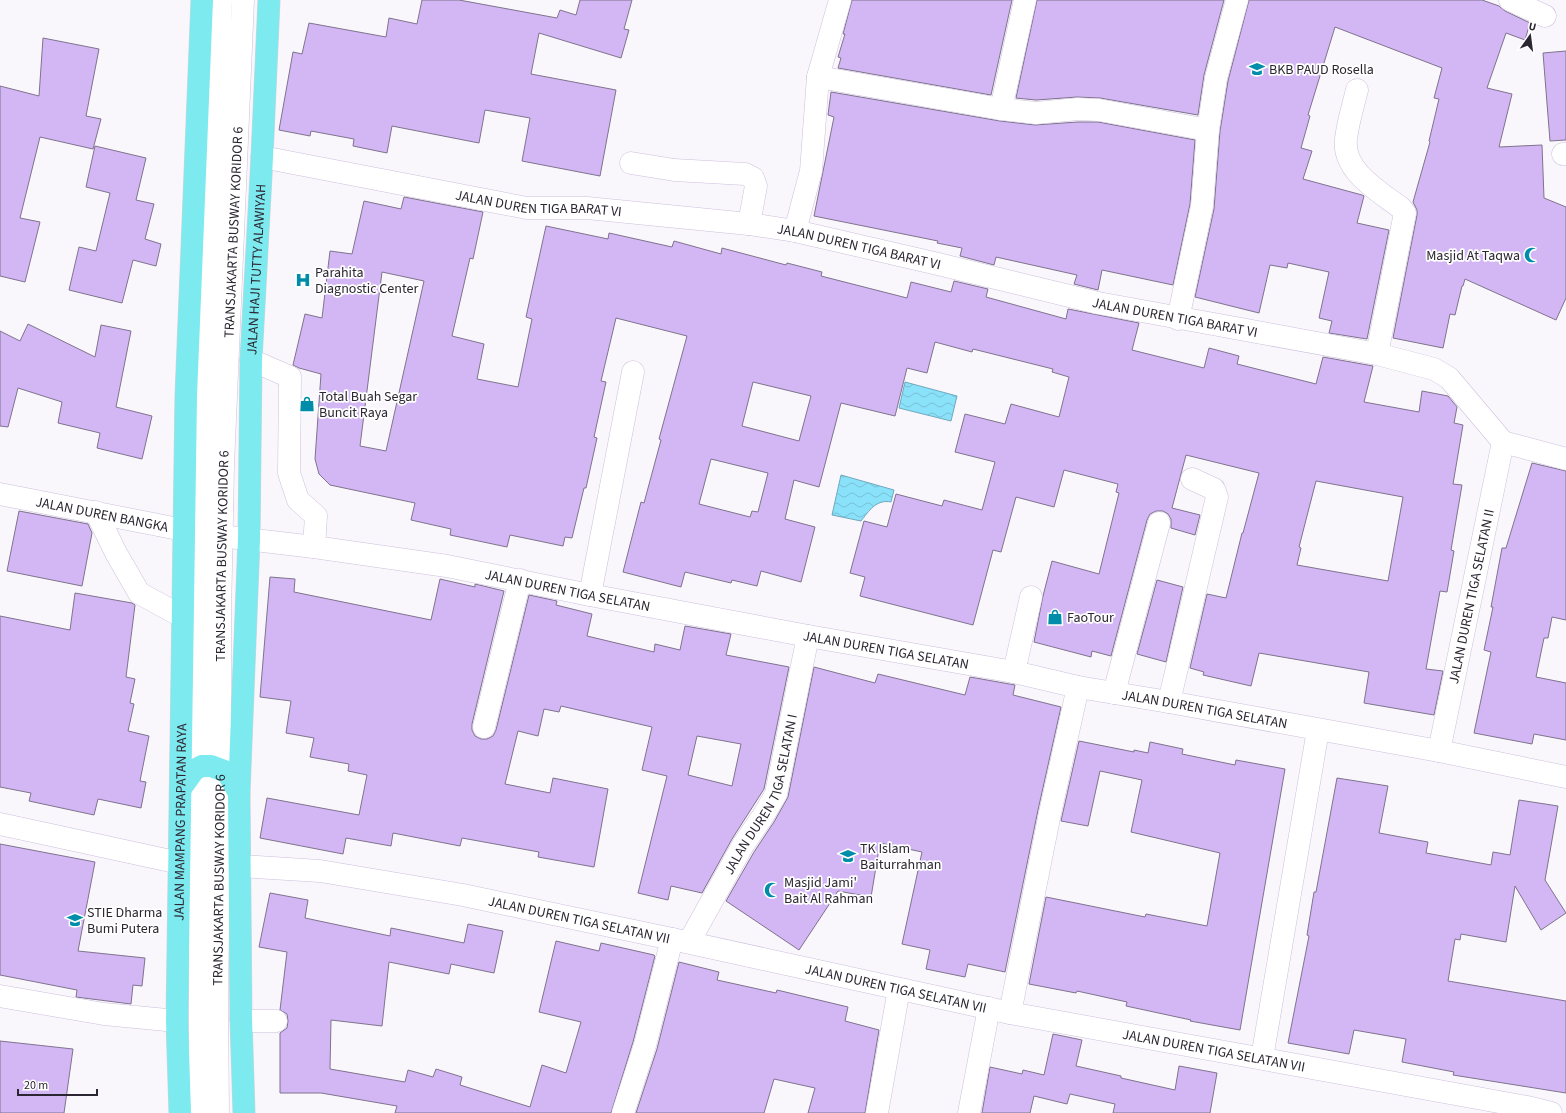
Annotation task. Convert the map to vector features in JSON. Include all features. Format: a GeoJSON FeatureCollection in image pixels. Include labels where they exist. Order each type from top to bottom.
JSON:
{"type":"FeatureCollection","features":[{"type":"Feature","properties":{"kind":"main road"},"geometry":{"type":"LineString","coordinates":[[202,0],[187,339],[203,534]]}},
{"type":"Feature","properties":{"kind":"main road","name":"JALAN HAJI TUTTY ALAWIYAH"},"geometry":{"type":"LineString","coordinates":[[249,539],[251,360],[262,157],[268,0]]}},
{"type":"Feature","properties":{"kind":"main road","name":"JALAN MAMPANG PRAPATAN RAYA"},"geometry":{"type":"LineString","coordinates":[[180,1113],[177,1021],[183,617],[203,534]]}},
{"type":"Feature","properties":{"kind":"main road"},"geometry":{"type":"LineString","coordinates":[[244,1113],[241,1019],[240,793],[249,539]]}},
{"type":"Feature","properties":{"kind":"main road"},"geometry":{"type":"LineString","coordinates":[[181,788],[194,770],[211,768],[227,772],[240,793]]}},
{"type":"Feature","properties":{"kind":"street","name":"TRANSJAKARTA BUSWAY KORIDOR 6"},"geometry":{"type":"LineString","coordinates":[[218,1113],[217,998],[203,534],[209,314],[216,175],[221,0]]}},
{"type":"Feature","properties":{"kind":"street","name":"TRANSJAKARTA BUSWAY KORIDOR 6"},"geometry":{"type":"LineString","coordinates":[[203,534],[225,410],[243,0]]}},
{"type":"Feature","properties":{"kind":"street"},"geometry":{"type":"LineString","coordinates":[[795,231],[811,171],[818,77],[840,0]]}},
{"type":"Feature","properties":{"kind":"street"},"geometry":{"type":"LineString","coordinates":[[1001,108],[1025,0]]}},
{"type":"Feature","properties":{"kind":"street"},"geometry":{"type":"LineString","coordinates":[[1178,319],[1202,206],[1208,130],[1216,78],[1238,0]]}},
{"type":"Feature","properties":{"kind":"street"},"geometry":{"type":"LineString","coordinates":[[1510,0],[1545,16]]}},
{"type":"Feature","properties":{"kind":"street"},"geometry":{"type":"LineString","coordinates":[[818,77],[1036,113],[1078,109],[1099,110],[1208,130]]}},
{"type":"Feature","properties":{"kind":"street"},"geometry":{"type":"LineString","coordinates":[[1357,90],[1346,140],[1349,160],[1363,179],[1401,208],[1404,213],[1377,354]]}},
{"type":"Feature","properties":{"kind":"street","name":"JALAN DUREN TIGA BARAT VI"},"geometry":{"type":"LineString","coordinates":[[262,157],[527,208],[587,208],[749,224],[795,231],[938,264],[1098,304],[1377,354],[1434,369],[1449,378],[1503,442]]}},
{"type":"Feature","properties":{"kind":"street"},"geometry":{"type":"LineString","coordinates":[[631,163],[674,170],[745,174],[753,178],[756,186],[749,224]]}},
{"type":"Feature","properties":{"kind":"street"},"geometry":{"type":"LineString","coordinates":[[251,360],[290,377],[289,473],[298,500],[316,516],[314,547]]}},
{"type":"Feature","properties":{"kind":"street"},"geometry":{"type":"LineString","coordinates":[[590,595],[633,372]]}},
{"type":"Feature","properties":{"kind":"street"},"geometry":{"type":"LineString","coordinates":[[1503,442],[1566,459]]}},
{"type":"Feature","properties":{"kind":"street","name":"JALAN DUREN TIGA SELATAN II"},"geometry":{"type":"LineString","coordinates":[[1438,751],[1503,442]]}},
{"type":"Feature","properties":{"kind":"street"},"geometry":{"type":"LineString","coordinates":[[1169,702],[1217,497],[1214,489],[1192,479]]}},
{"type":"Feature","properties":{"kind":"street","name":"JALAN DUREN BANGKA"},"geometry":{"type":"LineString","coordinates":[[0,494],[203,534]]}},
{"type":"Feature","properties":{"kind":"street"},"geometry":{"type":"LineString","coordinates":[[96,512],[116,553],[139,593],[183,617]]}},
{"type":"Feature","properties":{"kind":"street"},"geometry":{"type":"LineString","coordinates":[[1114,693],[1159,523]]}},
{"type":"Feature","properties":{"kind":"street","name":"JALAN DUREN TIGA SELATAN"},"geometry":{"type":"LineString","coordinates":[[203,534],[314,547],[447,566],[590,595],[808,636],[1014,672],[1078,687],[1438,751],[1566,777]]}},
{"type":"Feature","properties":{"kind":"street"},"geometry":{"type":"LineString","coordinates":[[484,727],[520,580]]}},
{"type":"Feature","properties":{"kind":"street"},"geometry":{"type":"LineString","coordinates":[[1014,672],[1031,597]]}},
{"type":"Feature","properties":{"kind":"street","name":"JALAN DUREN TIGA SELATAN I"},"geometry":{"type":"LineString","coordinates":[[623,1113],[680,941],[776,794],[808,636]]}},
{"type":"Feature","properties":{"kind":"street"},"geometry":{"type":"LineString","coordinates":[[969,1113],[1000,1010],[1047,828],[1078,687]]}},
{"type":"Feature","properties":{"kind":"street"},"geometry":{"type":"LineString","coordinates":[[1262,1058],[1318,730]]}},
{"type":"Feature","properties":{"kind":"street","name":"TRANSJAKARTA BUSWAY KORIDOR 6"},"geometry":{"type":"LineString","coordinates":[[202,1113],[200,1085],[200,889],[211,768]]}},
{"type":"Feature","properties":{"kind":"street"},"geometry":{"type":"LineString","coordinates":[[0,824],[180,863]]}},
{"type":"Feature","properties":{"kind":"street","name":"JALAN DUREN TIGA SELATAN VII"},"geometry":{"type":"LineString","coordinates":[[240,866],[320,871],[463,895],[1000,1010],[1527,1107],[1551,1113]]}},
{"type":"Feature","properties":{"kind":"street"},"geometry":{"type":"LineString","coordinates":[[877,1113],[899,989]]}},
{"type":"Feature","properties":{"kind":"street"},"geometry":{"type":"LineString","coordinates":[[0,996],[104,1014],[177,1021]]}},
{"type":"Feature","properties":{"kind":"street"},"geometry":{"type":"LineString","coordinates":[[241,1019],[250,1021],[276,1021]]}},
{"type":"Feature","properties":{"kind":"water"},"geometry":{"type":"Polygon","coordinates":[[[905,382],[957,396],[951,421],[899,408],[905,382]]]}},
{"type":"Feature","properties":{"kind":"water"},"geometry":{"type":"Polygon","coordinates":[[[841,475],[894,490],[891,502],[881,502],[877,504],[861,521],[832,515],[841,475]]]}},
{"type":"Feature","properties":{"kind":"building"},"geometry":{"type":"Polygon","coordinates":[[[422,0],[459,0],[557,18],[560,10],[576,15],[580,0],[632,0],[624,29],[629,30],[621,58],[539,33],[531,74],[616,90],[600,176],[522,161],[530,118],[485,110],[479,143],[392,126],[387,153],[353,146],[354,139],[311,131],[310,136],[279,130],[293,52],[302,54],[309,23],[386,37],[389,18],[417,24],[422,0]]]}},
{"type":"Feature","properties":{"kind":"building"},"geometry":{"type":"Polygon","coordinates":[[[852,0],[1012,0],[991,95],[838,68],[841,58],[838,57],[845,34],[843,34],[852,0]]]}},
{"type":"Feature","properties":{"kind":"building"},"geometry":{"type":"Polygon","coordinates":[[[1037,0],[1224,0],[1204,75],[1198,115],[1100,98],[1077,97],[1036,100],[1016,98],[1037,0]]]}},
{"type":"Feature","properties":{"kind":"building"},"geometry":{"type":"Polygon","coordinates":[[[1249,0],[1482,0],[1499,6],[1505,11],[1530,23],[1525,40],[1506,33],[1487,88],[1512,94],[1499,147],[1542,145],[1544,198],[1566,207],[1566,298],[1556,320],[1465,279],[1455,315],[1450,314],[1443,348],[1393,338],[1417,215],[1417,210],[1413,202],[1430,142],[1439,99],[1434,98],[1442,68],[1335,27],[1308,115],[1310,116],[1301,148],[1312,151],[1303,179],[1364,196],[1357,223],[1389,230],[1367,339],[1329,333],[1332,321],[1319,318],[1329,272],[1288,263],[1287,268],[1270,265],[1259,313],[1195,297],[1214,209],[1220,131],[1228,81],[1249,0]]]}},
{"type":"Feature","properties":{"kind":"building"},"geometry":{"type":"Polygon","coordinates":[[[43,38],[99,49],[86,116],[101,119],[93,149],[40,137],[20,218],[40,222],[25,282],[0,276],[0,86],[39,96],[43,38]]]}},
{"type":"Feature","properties":{"kind":"building"},"geometry":{"type":"Polygon","coordinates":[[[1566,51],[1566,140],[1550,141],[1543,53],[1566,51]]]}},
{"type":"Feature","properties":{"kind":"building"},"geometry":{"type":"Polygon","coordinates":[[[831,92],[1000,121],[1035,125],[1098,122],[1195,140],[1190,204],[1173,285],[1102,270],[1098,290],[1074,284],[1077,275],[996,257],[994,265],[960,256],[962,248],[937,243],[938,241],[814,216],[834,117],[828,115],[831,92]]]}},
{"type":"Feature","properties":{"kind":"building"},"geometry":{"type":"Polygon","coordinates":[[[95,146],[146,158],[136,200],[154,204],[145,239],[161,244],[156,266],[133,260],[122,303],[69,290],[79,247],[96,251],[110,193],[86,187],[95,146]]]}},
{"type":"Feature","properties":{"kind":"building"},"geometry":{"type":"Polygon","coordinates":[[[404,197],[483,212],[473,259],[470,258],[452,336],[484,344],[477,379],[518,387],[532,319],[526,317],[546,226],[608,239],[609,233],[672,247],[674,241],[721,254],[722,248],[786,265],[787,263],[822,272],[821,276],[907,298],[911,282],[951,292],[954,281],[988,289],[986,297],[1066,319],[1068,309],[1139,323],[1132,350],[1204,368],[1209,348],[1239,356],[1237,364],[1316,384],[1323,357],[1373,366],[1364,402],[1419,412],[1422,391],[1448,396],[1457,407],[1454,423],[1463,425],[1453,484],[1462,485],[1451,550],[1454,551],[1447,592],[1440,591],[1426,669],[1443,671],[1434,715],[1364,703],[1369,672],[1259,653],[1251,686],[1203,675],[1204,672],[1190,668],[1207,594],[1226,598],[1259,473],[1186,455],[1172,508],[1200,515],[1195,535],[1171,528],[1171,519],[1168,514],[1163,511],[1156,511],[1150,514],[1147,520],[1111,656],[1092,651],[1091,657],[1034,642],[1052,561],[1099,574],[1119,493],[1116,492],[1118,484],[1064,470],[1054,507],[1016,497],[1001,552],[993,550],[973,625],[860,596],[865,577],[850,573],[864,521],[887,527],[896,494],[942,506],[944,500],[982,510],[995,462],[955,452],[965,414],[1005,424],[1011,404],[1059,417],[1069,377],[1052,372],[1053,369],[973,349],[972,352],[935,342],[927,373],[907,368],[895,416],[841,403],[819,487],[794,480],[785,519],[815,527],[801,582],[761,571],[757,586],[732,580],[731,583],[685,572],[681,587],[623,572],[641,502],[644,503],[661,440],[659,439],[687,336],[616,318],[601,381],[606,382],[594,437],[597,438],[586,488],[584,488],[572,538],[565,537],[563,546],[510,535],[507,547],[450,535],[451,529],[411,520],[415,503],[330,485],[319,474],[315,459],[321,374],[293,365],[305,314],[322,318],[330,251],[352,254],[364,201],[401,209],[404,197]],[[382,272],[360,446],[386,451],[424,281],[382,272]],[[753,382],[742,426],[799,441],[811,396],[753,382]],[[711,459],[699,504],[750,517],[752,511],[758,512],[768,473],[711,459]],[[1316,481],[1299,547],[1301,548],[1297,565],[1388,581],[1403,497],[1316,481]]]}},
{"type":"Feature","properties":{"kind":"building"},"geometry":{"type":"Polygon","coordinates":[[[28,324],[95,357],[101,325],[131,331],[116,407],[152,416],[142,459],[97,448],[100,433],[58,423],[62,402],[18,388],[8,427],[0,426],[0,331],[20,341],[28,324]]]}},
{"type":"Feature","properties":{"kind":"building"},"geometry":{"type":"Polygon","coordinates":[[[1532,463],[1566,471],[1566,620],[1552,617],[1548,638],[1544,638],[1536,677],[1566,683],[1566,740],[1534,734],[1532,744],[1474,733],[1491,652],[1484,650],[1493,607],[1491,607],[1502,548],[1506,548],[1532,463]]]}},
{"type":"Feature","properties":{"kind":"building"},"geometry":{"type":"Polygon","coordinates":[[[19,511],[88,524],[92,533],[82,586],[7,571],[19,511]]]}},
{"type":"Feature","properties":{"kind":"building"},"geometry":{"type":"Polygon","coordinates":[[[270,577],[295,579],[294,592],[431,620],[440,579],[475,587],[475,584],[504,591],[472,724],[472,730],[475,736],[481,739],[487,739],[493,736],[496,730],[529,595],[557,601],[556,605],[592,614],[587,636],[654,652],[655,644],[680,650],[685,626],[731,634],[726,655],[789,667],[764,789],[732,839],[702,893],[671,886],[668,900],[638,893],[667,776],[642,770],[652,727],[561,706],[559,712],[544,709],[538,736],[518,731],[505,784],[550,793],[553,778],[608,789],[594,867],[538,857],[539,852],[462,838],[460,846],[393,833],[391,846],[346,838],[343,854],[260,838],[267,798],[359,815],[367,775],[348,771],[349,764],[310,757],[314,738],[286,733],[291,701],[260,697],[270,577]],[[697,736],[688,775],[732,786],[741,744],[697,736]]]}},
{"type":"Feature","properties":{"kind":"building"},"geometry":{"type":"Polygon","coordinates":[[[1157,580],[1183,587],[1166,662],[1137,654],[1157,580]]]}},
{"type":"Feature","properties":{"kind":"building"},"geometry":{"type":"Polygon","coordinates":[[[75,593],[132,603],[135,605],[126,677],[135,679],[130,703],[134,704],[128,731],[149,736],[140,781],[146,782],[141,808],[98,799],[94,815],[29,801],[31,793],[0,787],[0,616],[70,630],[75,593]]]}},
{"type":"Feature","properties":{"kind":"building"},"geometry":{"type":"Polygon","coordinates":[[[814,667],[875,683],[878,674],[965,695],[970,677],[1015,685],[1013,695],[1061,707],[1038,810],[1005,972],[968,964],[965,977],[926,969],[930,950],[902,944],[922,852],[880,843],[871,897],[838,891],[799,950],[726,901],[788,797],[814,667]]]}},
{"type":"Feature","properties":{"kind":"building"},"geometry":{"type":"Polygon","coordinates":[[[1079,741],[1134,752],[1134,750],[1148,753],[1150,742],[1183,749],[1182,754],[1235,765],[1236,760],[1285,769],[1240,1030],[1190,1021],[1191,1020],[1126,1006],[1127,1002],[1077,991],[1076,993],[1029,984],[1046,897],[1145,917],[1146,914],[1207,926],[1220,853],[1131,832],[1142,780],[1100,771],[1088,826],[1061,821],[1079,741]]]}},
{"type":"Feature","properties":{"kind":"building"},"geometry":{"type":"Polygon","coordinates":[[[1337,778],[1388,786],[1379,833],[1428,842],[1426,853],[1491,865],[1493,852],[1510,855],[1519,800],[1558,806],[1545,880],[1566,913],[1541,930],[1515,886],[1506,942],[1461,934],[1460,940],[1455,939],[1448,981],[1566,1001],[1566,1093],[1453,1075],[1454,1072],[1402,1062],[1406,1039],[1354,1030],[1349,1054],[1288,1043],[1309,936],[1307,935],[1314,892],[1316,892],[1337,778]]]}},
{"type":"Feature","properties":{"kind":"building"},"geometry":{"type":"Polygon","coordinates":[[[0,844],[95,862],[78,951],[145,958],[142,986],[133,985],[131,1004],[76,997],[77,990],[0,975],[0,844]]]}},
{"type":"Feature","properties":{"kind":"building"},"geometry":{"type":"Polygon","coordinates":[[[270,893],[308,900],[305,918],[390,936],[391,928],[464,943],[468,924],[503,931],[494,973],[451,964],[449,974],[389,962],[382,1026],[331,1020],[330,1069],[405,1082],[408,1070],[433,1077],[436,1069],[462,1077],[460,1085],[530,1107],[542,1065],[566,1073],[581,1022],[539,1012],[556,941],[599,951],[601,943],[654,955],[655,956],[633,1042],[611,1113],[395,1113],[397,1106],[321,1093],[280,1093],[280,1033],[287,1028],[288,1021],[287,1014],[280,1010],[287,952],[259,947],[270,893]]]}},
{"type":"Feature","properties":{"kind":"building"},"geometry":{"type":"Polygon","coordinates":[[[679,962],[719,972],[717,980],[776,993],[777,990],[848,1007],[845,1021],[879,1030],[865,1113],[808,1113],[815,1088],[774,1079],[764,1113],[636,1113],[657,1049],[679,962]]]}},
{"type":"Feature","properties":{"kind":"building"},"geometry":{"type":"Polygon","coordinates":[[[1053,1034],[1082,1040],[1076,1066],[1121,1076],[1121,1078],[1175,1090],[1179,1066],[1217,1073],[1210,1113],[1113,1113],[1115,1104],[1070,1094],[1067,1104],[1034,1096],[1030,1113],[982,1113],[990,1067],[1022,1074],[1023,1070],[1044,1075],[1053,1034]]]}},
{"type":"Feature","properties":{"kind":"building"},"geometry":{"type":"Polygon","coordinates":[[[0,1041],[73,1049],[64,1113],[0,1113],[0,1041]]]}},
{"type":"Feature","properties":{"kind":"place","name":"BKB PAUD Rosella"},"geometry":{"type":"Point","coordinates":[1257,69]}},
{"type":"Feature","properties":{"kind":"place","name":"Masjid At Taqwa"},"geometry":{"type":"Point","coordinates":[1532,255]}},
{"type":"Feature","properties":{"kind":"place","name":"Parahita Diagnostic Center"},"geometry":{"type":"Point","coordinates":[303,280]}},
{"type":"Feature","properties":{"kind":"place","name":"Total Buah Segar Buncit Raya"},"geometry":{"type":"Point","coordinates":[307,404]}},
{"type":"Feature","properties":{"kind":"place","name":"FaoTour"},"geometry":{"type":"Point","coordinates":[1055,617]}},
{"type":"Feature","properties":{"kind":"place","name":"TK Islam Baiturrahman"},"geometry":{"type":"Point","coordinates":[848,856]}},
{"type":"Feature","properties":{"kind":"place","name":"Masjid Jami' Bait Al Rahman"},"geometry":{"type":"Point","coordinates":[772,890]}},
{"type":"Feature","properties":{"kind":"place","name":"STIE Dharma Bumi Putera"},"geometry":{"type":"Point","coordinates":[75,920]}}]}
